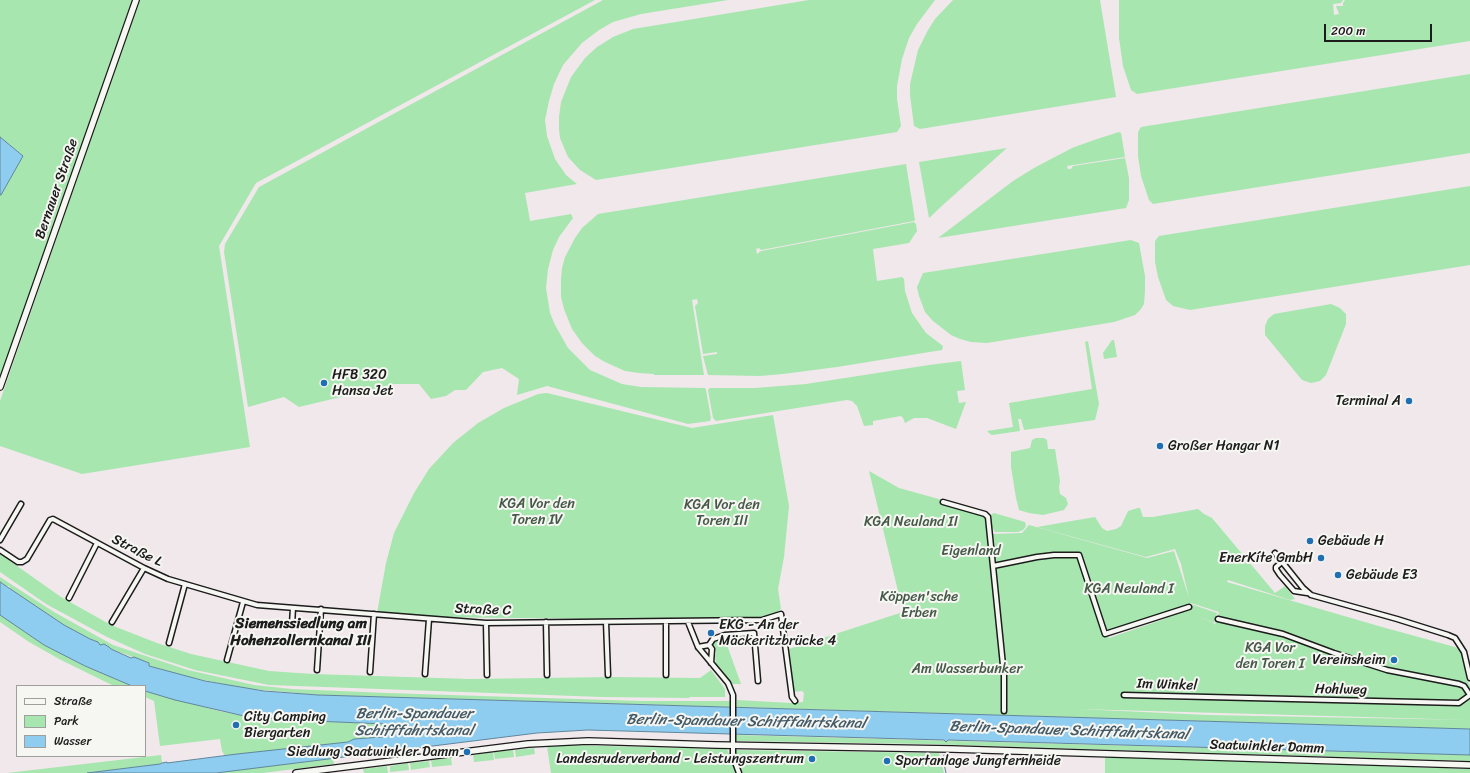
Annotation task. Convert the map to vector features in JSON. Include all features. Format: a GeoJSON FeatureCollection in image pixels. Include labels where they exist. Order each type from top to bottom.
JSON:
{"type":"FeatureCollection","features":[{"type":"Feature","properties":{"kind":"main road","name":"Bernauer Straße"},"geometry":{"type":"LineString","coordinates":[[0,386],[136,0]]}},
{"type":"Feature","properties":{"kind":"main road","name":"Saatwinkler Damm"},"geometry":{"type":"LineString","coordinates":[[296,773],[543,743],[588,741],[967,749],[1470,765]]}},
{"type":"Feature","properties":{"kind":"street"},"geometry":{"type":"LineString","coordinates":[[942,502],[985,514],[988,517],[1004,675],[1004,711]]}},
{"type":"Feature","properties":{"kind":"street"},"geometry":{"type":"LineString","coordinates":[[0,540],[21,504]]}},
{"type":"Feature","properties":{"kind":"street","name":"Straße L"},"geometry":{"type":"LineString","coordinates":[[0,550],[18,562],[22,562],[27,558],[50,520],[53,520],[168,579],[243,602],[257,605],[293,608]]}},
{"type":"Feature","properties":{"kind":"street"},"geometry":{"type":"LineString","coordinates":[[69,598],[97,543]]}},
{"type":"Feature","properties":{"kind":"street"},"geometry":{"type":"LineString","coordinates":[[1275,553],[1307,593]]}},
{"type":"Feature","properties":{"kind":"street"},"geometry":{"type":"LineString","coordinates":[[993,566],[1037,557],[1079,555],[1105,634],[1189,607]]}},
{"type":"Feature","properties":{"kind":"street"},"geometry":{"type":"LineString","coordinates":[[1282,562],[1276,567],[1276,569],[1294,591],[1307,593],[1319,598],[1397,619],[1455,638],[1464,652],[1470,678]]}},
{"type":"Feature","properties":{"kind":"street"},"geometry":{"type":"LineString","coordinates":[[112,622],[144,568]]}},
{"type":"Feature","properties":{"kind":"street"},"geometry":{"type":"LineString","coordinates":[[169,643],[185,584]]}},
{"type":"Feature","properties":{"kind":"street"},"geometry":{"type":"LineString","coordinates":[[227,660],[243,602]]}},
{"type":"Feature","properties":{"kind":"street"},"geometry":{"type":"LineString","coordinates":[[292,624],[293,608]]}},
{"type":"Feature","properties":{"kind":"street","name":"Straße C"},"geometry":{"type":"LineString","coordinates":[[293,608],[486,623],[762,620],[781,614],[792,697],[795,701]]}},
{"type":"Feature","properties":{"kind":"street"},"geometry":{"type":"LineString","coordinates":[[317,670],[321,610]]}},
{"type":"Feature","properties":{"kind":"street"},"geometry":{"type":"LineString","coordinates":[[370,672],[374,614]]}},
{"type":"Feature","properties":{"kind":"street"},"geometry":{"type":"LineString","coordinates":[[426,674],[429,619]]}},
{"type":"Feature","properties":{"kind":"street"},"geometry":{"type":"LineString","coordinates":[[1218,619],[1283,634],[1334,653],[1388,670],[1459,684],[1464,686],[1470,695]]}},
{"type":"Feature","properties":{"kind":"street"},"geometry":{"type":"LineString","coordinates":[[546,622],[547,675]]}},
{"type":"Feature","properties":{"kind":"street"},"geometry":{"type":"LineString","coordinates":[[606,622],[608,675]]}},
{"type":"Feature","properties":{"kind":"street"},"geometry":{"type":"LineString","coordinates":[[666,622],[666,675]]}},
{"type":"Feature","properties":{"kind":"street"},"geometry":{"type":"LineString","coordinates":[[688,622],[698,647],[728,683],[733,695],[732,757],[739,773]]}},
{"type":"Feature","properties":{"kind":"street"},"geometry":{"type":"LineString","coordinates":[[486,623],[487,676]]}},
{"type":"Feature","properties":{"kind":"street"},"geometry":{"type":"LineString","coordinates":[[698,647],[709,645],[713,639],[725,634],[754,633],[758,681]]}},
{"type":"Feature","properties":{"kind":"street"},"geometry":{"type":"LineString","coordinates":[[709,645],[712,649],[712,664]]}},
{"type":"Feature","properties":{"kind":"street","name":"Im Winkel"},"geometry":{"type":"LineString","coordinates":[[1124,695],[1209,698]]}},
{"type":"Feature","properties":{"kind":"street","name":"Hohlweg"},"geometry":{"type":"LineString","coordinates":[[1209,698],[1459,703],[1470,695]]}},
{"type":"Feature","properties":{"kind":"green space"},"geometry":{"type":"Polygon","coordinates":[[[0,0],[132,0],[0,377],[0,195],[23,156],[0,137],[0,0]]]}},
{"type":"Feature","properties":{"kind":"green space"},"geometry":{"type":"Polygon","coordinates":[[[139,0],[595,0],[256,183],[219,246],[250,447],[82,474],[0,446],[0,401],[139,0]]]}},
{"type":"Feature","properties":{"kind":"green space"},"geometry":{"type":"Polygon","coordinates":[[[603,0],[728,0],[641,14],[613,22],[599,30],[582,43],[563,65],[554,84],[545,120],[547,136],[555,159],[566,175],[577,184],[525,193],[530,221],[571,214],[573,218],[559,237],[553,250],[548,269],[546,288],[550,313],[568,348],[590,370],[622,384],[641,387],[705,388],[711,418],[710,421],[688,424],[547,386],[517,395],[519,379],[502,368],[483,372],[466,390],[455,390],[446,396],[431,399],[419,384],[395,384],[299,407],[284,397],[248,407],[224,252],[225,244],[259,187],[603,0]]]}},
{"type":"Feature","properties":{"kind":"green space"},"geometry":{"type":"Polygon","coordinates":[[[809,0],[935,0],[917,24],[909,38],[902,59],[897,86],[897,99],[901,126],[897,132],[596,180],[580,170],[568,157],[560,138],[559,117],[561,102],[571,77],[585,58],[597,47],[613,37],[633,29],[809,0]]]}},
{"type":"Feature","properties":{"kind":"green space"},"geometry":{"type":"Polygon","coordinates":[[[953,0],[1100,0],[1116,97],[920,129],[914,126],[910,84],[918,50],[935,19],[953,0]]]}},
{"type":"Feature","properties":{"kind":"green space"},"geometry":{"type":"Polygon","coordinates":[[[1119,0],[1343,0],[1341,3],[1333,4],[1334,15],[1339,14],[1336,6],[1343,6],[1345,0],[1470,0],[1470,41],[1137,94],[1131,90],[1123,66],[1119,38],[1119,0]]]}},
{"type":"Feature","properties":{"kind":"green space"},"geometry":{"type":"Polygon","coordinates":[[[1470,74],[1470,153],[1153,204],[1149,200],[1141,176],[1138,156],[1138,132],[1141,127],[1470,74]]]}},
{"type":"Feature","properties":{"kind":"green space"},"geometry":{"type":"Polygon","coordinates":[[[1119,132],[1121,133],[1125,157],[1067,166],[1068,169],[1071,169],[1073,166],[1125,158],[1129,178],[1129,200],[1126,208],[938,238],[1013,181],[1034,168],[1072,148],[1119,132]]]}},
{"type":"Feature","properties":{"kind":"green space"},"geometry":{"type":"Polygon","coordinates":[[[1007,148],[945,203],[929,218],[919,162],[1007,148]]]}},
{"type":"Feature","properties":{"kind":"green space"},"geometry":{"type":"Polygon","coordinates":[[[906,164],[914,221],[761,250],[759,248],[756,249],[757,254],[761,251],[914,222],[916,224],[917,231],[909,243],[873,249],[877,281],[902,277],[904,279],[905,291],[912,313],[926,333],[943,346],[942,350],[783,374],[760,376],[708,375],[703,356],[717,354],[717,352],[703,354],[695,306],[698,303],[697,299],[692,300],[704,375],[654,375],[625,371],[605,362],[595,356],[582,343],[572,329],[561,297],[562,268],[565,257],[575,238],[582,228],[598,214],[906,164]]]}},
{"type":"Feature","properties":{"kind":"green space"},"geometry":{"type":"Polygon","coordinates":[[[1470,186],[1470,265],[1190,310],[1173,306],[1166,300],[1158,277],[1155,262],[1155,241],[1159,236],[1470,186]]]}},
{"type":"Feature","properties":{"kind":"green space"},"geometry":{"type":"Polygon","coordinates":[[[1131,240],[1139,243],[1145,276],[1144,304],[1135,315],[1114,322],[987,343],[971,342],[951,335],[933,321],[925,312],[919,296],[917,287],[923,273],[1131,240]]]}},
{"type":"Feature","properties":{"kind":"green space"},"geometry":{"type":"Polygon","coordinates":[[[1331,304],[1340,308],[1346,314],[1346,324],[1326,375],[1320,381],[1311,383],[1302,380],[1265,335],[1265,326],[1268,319],[1274,314],[1331,304]]]}},
{"type":"Feature","properties":{"kind":"green space"},"geometry":{"type":"Polygon","coordinates":[[[1112,340],[1114,340],[1117,357],[1104,359],[1103,353],[1112,340]]]}},
{"type":"Feature","properties":{"kind":"green space"},"geometry":{"type":"Polygon","coordinates":[[[1088,341],[1099,404],[1095,420],[1024,430],[1021,419],[1018,419],[1020,431],[992,435],[987,431],[1013,427],[1009,403],[1092,389],[1085,342],[1088,341]]]}},
{"type":"Feature","properties":{"kind":"green space"},"geometry":{"type":"Polygon","coordinates":[[[961,361],[965,390],[957,391],[959,403],[966,402],[956,429],[927,418],[914,418],[905,423],[901,416],[873,421],[873,425],[864,426],[857,406],[852,401],[847,400],[716,421],[713,418],[708,390],[710,388],[755,388],[806,384],[961,361]]]}},
{"type":"Feature","properties":{"kind":"green space","name":"KGA Vor den Toren IV"},"geometry":{"type":"Polygon","coordinates":[[[547,393],[692,428],[773,415],[789,506],[784,557],[778,589],[781,609],[773,615],[756,619],[691,620],[430,617],[377,613],[386,563],[394,533],[414,493],[429,469],[453,443],[478,423],[504,408],[538,394],[547,393]]]}},
{"type":"Feature","properties":{"kind":"green space"},"geometry":{"type":"Polygon","coordinates":[[[1036,438],[1044,438],[1047,440],[1048,449],[1055,449],[1060,481],[1060,494],[1066,498],[1068,504],[1064,510],[1043,515],[1019,510],[1011,467],[1011,452],[1030,448],[1032,440],[1036,438]]]}},
{"type":"Feature","properties":{"kind":"green space"},"geometry":{"type":"Polygon","coordinates":[[[869,471],[899,488],[989,513],[991,534],[1022,533],[1029,525],[1147,558],[1174,551],[1189,598],[1181,564],[1175,549],[1146,557],[1037,527],[1095,517],[1102,528],[1107,531],[1121,526],[1128,511],[1138,508],[1140,508],[1143,517],[1153,517],[1198,509],[1212,518],[1275,593],[1285,586],[1295,599],[1290,600],[1228,580],[1227,582],[1382,627],[1455,647],[1461,651],[1467,680],[1470,686],[1470,720],[1470,729],[737,707],[737,700],[791,703],[803,702],[804,693],[802,691],[793,692],[789,649],[903,612],[869,471]],[[1191,603],[1107,634],[1109,638],[1173,616],[1163,619],[1163,616],[1191,604],[1217,613],[1214,623],[1197,615],[1215,624],[1212,634],[1219,612],[1191,603]],[[1078,709],[1208,715],[1470,720],[1078,709]]]}},
{"type":"Feature","properties":{"kind":"green space"},"geometry":{"type":"Polygon","coordinates":[[[994,513],[1025,522],[1026,526],[1023,530],[1018,532],[995,532],[991,526],[990,515],[994,513]]]}},
{"type":"Feature","properties":{"kind":"green space"},"geometry":{"type":"Polygon","coordinates":[[[0,554],[61,597],[111,625],[157,643],[191,654],[269,671],[313,674],[470,679],[612,677],[700,678],[711,670],[725,689],[725,697],[602,697],[269,685],[195,670],[145,654],[107,637],[46,604],[0,572],[0,554]]]}},
{"type":"Feature","properties":{"kind":"green space"},"geometry":{"type":"Polygon","coordinates":[[[0,577],[54,612],[113,645],[188,670],[254,685],[292,689],[387,693],[642,701],[730,701],[730,707],[318,695],[242,688],[189,677],[149,666],[149,663],[100,645],[98,642],[88,639],[45,613],[11,590],[9,586],[5,586],[0,582],[0,577]]]}},
{"type":"Feature","properties":{"kind":"green space"},"geometry":{"type":"Polygon","coordinates":[[[0,615],[44,645],[85,666],[130,685],[112,685],[61,660],[29,642],[0,622],[0,615]]]}},
{"type":"Feature","properties":{"kind":"green space"},"geometry":{"type":"Polygon","coordinates":[[[724,636],[741,684],[732,684],[716,665],[716,651],[714,651],[712,643],[724,636]]]}},
{"type":"Feature","properties":{"kind":"green space"},"geometry":{"type":"Polygon","coordinates":[[[146,691],[219,711],[244,716],[289,720],[386,724],[389,726],[390,731],[387,736],[382,737],[354,739],[348,742],[225,756],[222,751],[220,739],[160,746],[154,701],[146,697],[146,691]]]}},
{"type":"Feature","properties":{"kind":"green space"},"geometry":{"type":"Polygon","coordinates":[[[736,735],[1470,755],[1470,761],[926,744],[736,741],[736,735]]]}},
{"type":"Feature","properties":{"kind":"green space"},"geometry":{"type":"Polygon","coordinates":[[[568,745],[727,749],[736,773],[551,773],[547,746],[568,745]]]}},
{"type":"Feature","properties":{"kind":"green space"},"geometry":{"type":"Polygon","coordinates":[[[534,748],[535,754],[516,757],[515,750],[534,748]]]}},
{"type":"Feature","properties":{"kind":"green space"},"geometry":{"type":"Polygon","coordinates":[[[513,750],[514,757],[495,759],[494,752],[513,750]]]}},
{"type":"Feature","properties":{"kind":"green space"},"geometry":{"type":"Polygon","coordinates":[[[736,750],[939,753],[944,773],[743,773],[737,763],[736,750]]]}},
{"type":"Feature","properties":{"kind":"green space"},"geometry":{"type":"Polygon","coordinates":[[[493,752],[494,760],[474,762],[473,755],[493,752]]]}},
{"type":"Feature","properties":{"kind":"green space"},"geometry":{"type":"Polygon","coordinates":[[[161,755],[162,763],[87,773],[7,773],[146,757],[161,755]]]}},
{"type":"Feature","properties":{"kind":"green space"},"geometry":{"type":"Polygon","coordinates":[[[1105,757],[1470,769],[1470,773],[1105,773],[1105,757]]]}},
{"type":"Feature","properties":{"kind":"green space"},"geometry":{"type":"Polygon","coordinates":[[[333,758],[334,764],[263,773],[216,773],[333,758]]]}},
{"type":"Feature","properties":{"kind":"green space"},"geometry":{"type":"Polygon","coordinates":[[[451,758],[452,765],[432,767],[431,760],[451,758]]]}},
{"type":"Feature","properties":{"kind":"green space"},"geometry":{"type":"Polygon","coordinates":[[[429,761],[430,767],[411,770],[410,763],[429,761]]]}},
{"type":"Feature","properties":{"kind":"green space"},"geometry":{"type":"Polygon","coordinates":[[[408,763],[409,770],[390,772],[390,766],[408,763]]]}},
{"type":"Feature","properties":{"kind":"green space"},"geometry":{"type":"Polygon","coordinates":[[[387,766],[388,773],[364,773],[363,769],[387,766]]]}},
{"type":"Feature","properties":{"kind":"water"},"geometry":{"type":"Polygon","coordinates":[[[0,137],[23,156],[1,195],[0,195],[0,137]]]}},
{"type":"Feature","properties":{"kind":"water","name":"Berlin-Spandauer Schifffahrtskanal"},"geometry":{"type":"Polygon","coordinates":[[[0,582],[64,625],[98,642],[100,645],[104,644],[111,649],[131,658],[134,657],[149,663],[149,666],[205,681],[264,691],[318,695],[1470,729],[1470,755],[948,740],[946,742],[944,740],[588,730],[537,733],[216,773],[87,773],[167,762],[348,742],[354,739],[387,736],[390,731],[389,726],[386,724],[289,720],[244,716],[175,700],[146,691],[146,685],[130,685],[85,666],[44,645],[0,615],[0,582]]]}},
{"type":"Feature","properties":{"kind":"waterway"},"geometry":{"type":"LineString","coordinates":[[944,755],[943,759],[946,773]]}},
{"type":"Feature","properties":{"kind":"place","name":"HFB 320 Hansa Jet"},"geometry":{"type":"Point","coordinates":[324,383]}},
{"type":"Feature","properties":{"kind":"place","name":"Terminal A"},"geometry":{"type":"Point","coordinates":[1409,401]}},
{"type":"Feature","properties":{"kind":"place","name":"Großer Hangar N1"},"geometry":{"type":"Point","coordinates":[1160,446]}},
{"type":"Feature","properties":{"kind":"place","name":"Gebäude H"},"geometry":{"type":"Point","coordinates":[1310,541]}},
{"type":"Feature","properties":{"kind":"place","name":"EnerKíte GmbH"},"geometry":{"type":"Point","coordinates":[1321,558]}},
{"type":"Feature","properties":{"kind":"place","name":"Gebäude E3"},"geometry":{"type":"Point","coordinates":[1338,575]}},
{"type":"Feature","properties":{"kind":"place","name":"EKG - An der Mäckeritzbrücke 4"},"geometry":{"type":"Point","coordinates":[711,633]}},
{"type":"Feature","properties":{"kind":"place","name":"Vereinsheim"},"geometry":{"type":"Point","coordinates":[1394,660]}},
{"type":"Feature","properties":{"kind":"place","name":"City Camping Biergarten"},"geometry":{"type":"Point","coordinates":[236,725]}},
{"type":"Feature","properties":{"kind":"place","name":"Siedlung Saatwinkler Damm"},"geometry":{"type":"Point","coordinates":[467,752]}},
{"type":"Feature","properties":{"kind":"place","name":"Landesruderverband - Leistungszentrum"},"geometry":{"type":"Point","coordinates":[812,759]}},
{"type":"Feature","properties":{"kind":"place","name":"Sportanlage Jungfernheide"},"geometry":{"type":"Point","coordinates":[887,761]}},
{"type":"Feature","properties":{"kind":"district","name":"Siemenssiedlung am Hohenzollernkanal III"},"geometry":{"type":"Point","coordinates":[301,632]}},
{"type":"Feature","properties":{"kind":"park label","name":"KGA Vor den Toren III"},"geometry":{"type":"Point","coordinates":[722,514]}},
{"type":"Feature","properties":{"kind":"park label","name":"KGA Neuland II"},"geometry":{"type":"Point","coordinates":[911,522]}},
{"type":"Feature","properties":{"kind":"park label","name":"Eigenland"},"geometry":{"type":"Point","coordinates":[971,551]}},
{"type":"Feature","properties":{"kind":"park label","name":"KGA Neuland I"},"geometry":{"type":"Point","coordinates":[1129,589]}},
{"type":"Feature","properties":{"kind":"park label","name":"Köppen'sche Erben"},"geometry":{"type":"Point","coordinates":[919,606]}},
{"type":"Feature","properties":{"kind":"park label","name":"KGA Vor den Toren I"},"geometry":{"type":"Point","coordinates":[1270,656]}},
{"type":"Feature","properties":{"kind":"park label","name":"Am Wasserbunker"},"geometry":{"type":"Point","coordinates":[967,669]}}]}
